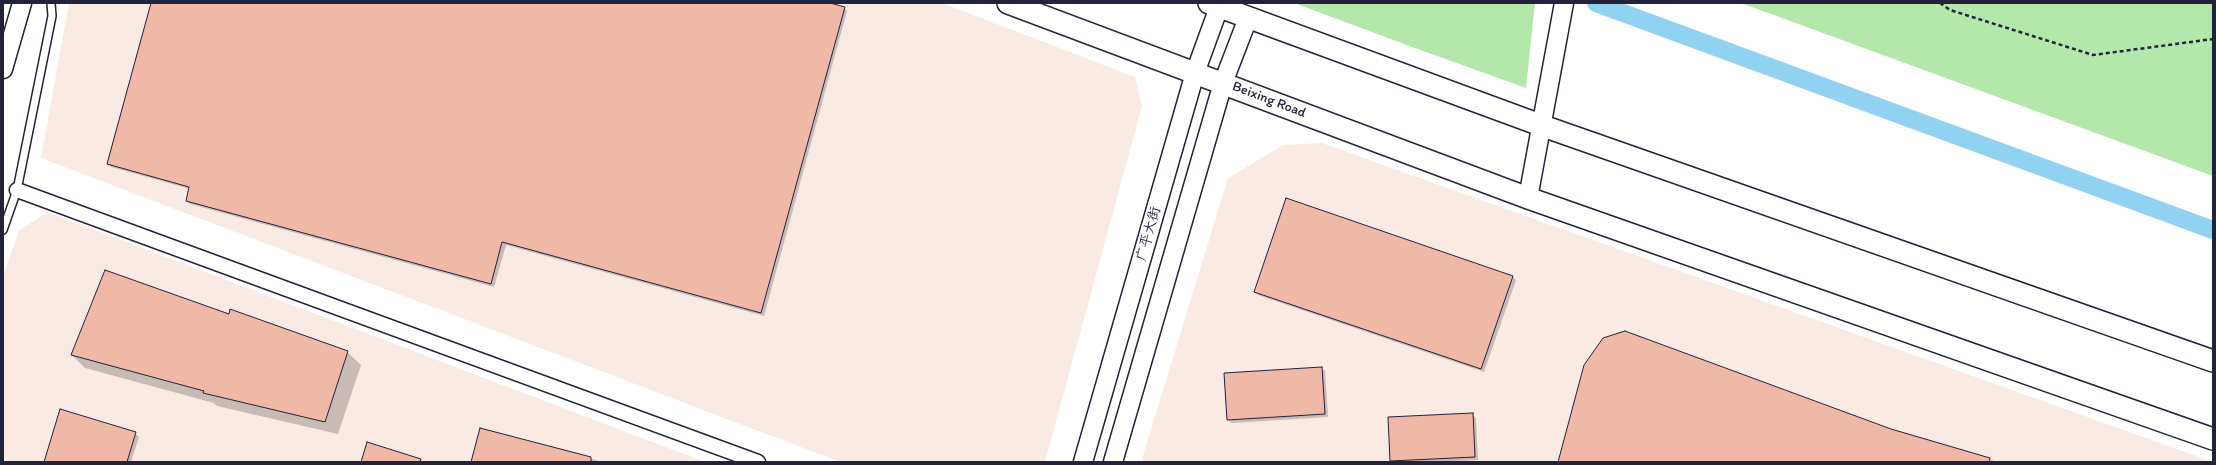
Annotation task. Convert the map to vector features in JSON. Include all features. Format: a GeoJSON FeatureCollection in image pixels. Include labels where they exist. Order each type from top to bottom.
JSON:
{"type":"FeatureCollection","features":[{"type":"Feature","properties":{"kind":"main road","name":"Beixing Road"},"geometry":{"type":"LineString","coordinates":[[1008,3],[1528,198],[2213,439]]}},
{"type":"Feature","properties":{"kind":"main road"},"geometry":{"type":"LineString","coordinates":[[1214,5],[1543,126],[2213,362]]}},
{"type":"Feature","properties":{"kind":"street"},"geometry":{"type":"LineString","coordinates":[[3,69],[22,3]]}},
{"type":"Feature","properties":{"kind":"street"},"geometry":{"type":"LineString","coordinates":[[1528,198],[1543,126],[1564,3]]}},
{"type":"Feature","properties":{"kind":"street","name":"广平大街"},"geometry":{"type":"LineString","coordinates":[[1083,462],[1214,5]]}},
{"type":"Feature","properties":{"kind":"street","name":"广平大街"},"geometry":{"type":"LineString","coordinates":[[1113,462],[1223,83],[1248,18]]}},
{"type":"Feature","properties":{"kind":"street"},"geometry":{"type":"LineString","coordinates":[[17,190],[758,462]]}},
{"type":"Feature","properties":{"kind":"lane"},"geometry":{"type":"LineString","coordinates":[[3,230],[17,190],[52,16],[51,3]]}},
{"type":"Feature","properties":{"kind":"path"},"geometry":{"type":"LineString","coordinates":[[1940,3],[1950,10],[2093,55],[2213,39]]}},
{"type":"Feature","properties":{"kind":"shaded area"},"geometry":{"type":"Polygon","coordinates":[[[69,3],[942,3],[1135,77],[1142,106],[1045,462],[840,462],[41,158],[69,3]]]}},
{"type":"Feature","properties":{"kind":"shaded area"},"geometry":{"type":"Polygon","coordinates":[[[1322,143],[2213,462],[1141,462],[1228,178],[1283,145],[1322,143]]]}},
{"type":"Feature","properties":{"kind":"shaded area"},"geometry":{"type":"Polygon","coordinates":[[[48,212],[705,462],[3,462],[3,276],[19,230],[48,212]]]}},
{"type":"Feature","properties":{"kind":"green space"},"geometry":{"type":"Polygon","coordinates":[[[1294,3],[1535,3],[1526,88],[1415,48],[1294,3]]]}},
{"type":"Feature","properties":{"kind":"green space"},"geometry":{"type":"Polygon","coordinates":[[[1741,3],[2213,3],[2213,176],[1741,3]]]}},
{"type":"Feature","properties":{"kind":"building"},"geometry":{"type":"Polygon","coordinates":[[[151,3],[830,3],[845,7],[761,313],[502,242],[491,284],[186,201],[189,187],[107,164],[151,3]]]}},
{"type":"Feature","properties":{"kind":"building"},"geometry":{"type":"Polygon","coordinates":[[[1286,198],[1513,276],[1481,369],[1254,292],[1286,198]]]}},
{"type":"Feature","properties":{"kind":"building"},"geometry":{"type":"Polygon","coordinates":[[[105,270],[229,314],[230,309],[348,351],[325,422],[203,393],[204,391],[71,355],[105,270]]]}},
{"type":"Feature","properties":{"kind":"building"},"geometry":{"type":"Polygon","coordinates":[[[1625,331],[1891,429],[1990,458],[1989,462],[1558,462],[1584,365],[1603,338],[1625,331]]]}},
{"type":"Feature","properties":{"kind":"building"},"geometry":{"type":"Polygon","coordinates":[[[1322,367],[1325,414],[1227,420],[1224,373],[1322,367]]]}},
{"type":"Feature","properties":{"kind":"building"},"geometry":{"type":"Polygon","coordinates":[[[60,409],[136,432],[127,462],[44,462],[60,409]]]}},
{"type":"Feature","properties":{"kind":"building"},"geometry":{"type":"Polygon","coordinates":[[[1473,413],[1475,457],[1390,461],[1388,417],[1473,413]]]}},
{"type":"Feature","properties":{"kind":"building"},"geometry":{"type":"Polygon","coordinates":[[[480,428],[591,457],[591,462],[471,462],[480,428]]]}},
{"type":"Feature","properties":{"kind":"building"},"geometry":{"type":"Polygon","coordinates":[[[367,442],[421,459],[420,462],[361,462],[367,442]]]}},
{"type":"Feature","properties":{"kind":"waterway"},"geometry":{"type":"LineString","coordinates":[[1596,3],[2213,230]]}}]}
